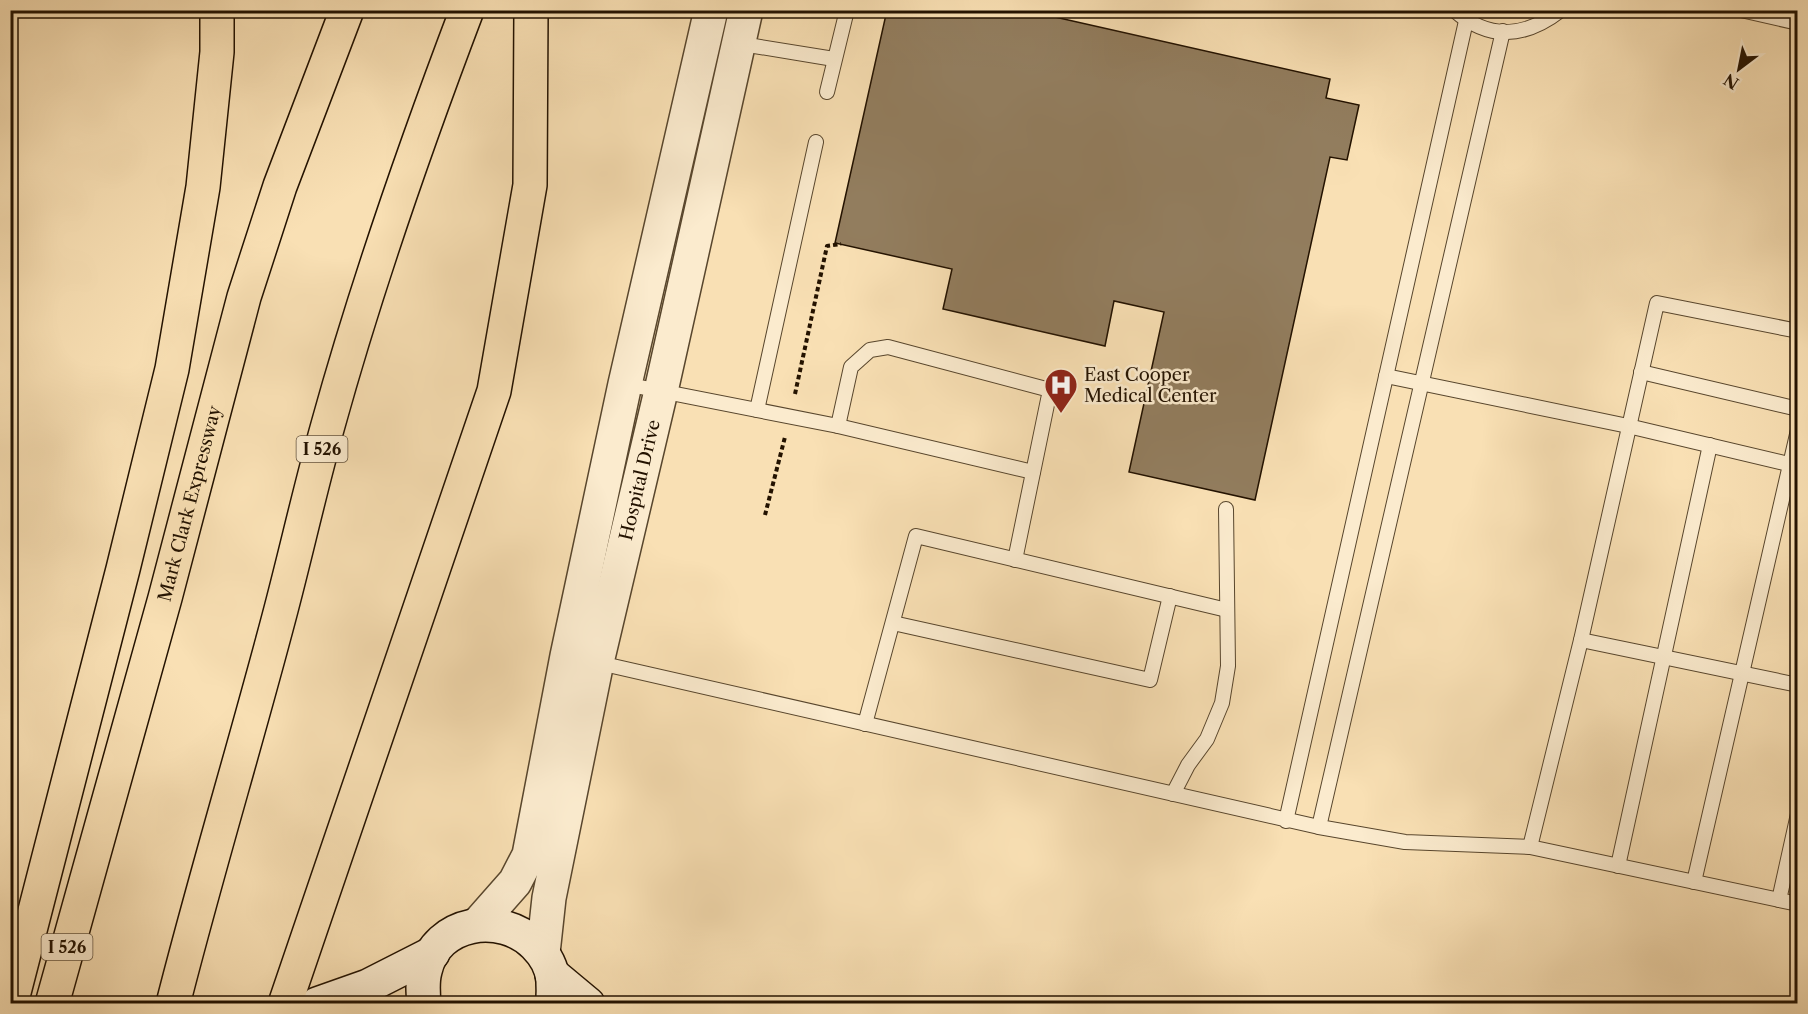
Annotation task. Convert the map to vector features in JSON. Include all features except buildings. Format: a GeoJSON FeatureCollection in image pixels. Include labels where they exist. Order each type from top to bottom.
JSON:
{"type":"FeatureCollection","features":[{"type":"Feature","properties":{"kind":"highway"},"geometry":{"type":"LineString","coordinates":[[11,1004],[172,369],[203,187],[217,52],[217,10]]}},
{"type":"Feature","properties":{"kind":"highway","name":"Mark Clark Expressway"},"geometry":{"type":"LineString","coordinates":[[52,1004],[165,598],[244,297],[280,186],[347,10]]}},
{"type":"Feature","properties":{"kind":"highway","name":"I 526"},"geometry":{"type":"LineString","coordinates":[[173,1004],[201,895],[279,618],[328,425],[366,296],[408,171],[467,10]]}},
{"type":"Feature","properties":{"kind":"highway"},"geometry":{"type":"LineString","coordinates":[[285,1004],[494,391],[530,185],[531,10]]}},
{"type":"Feature","properties":{"kind":"street","name":"Hospital Drive"},"geometry":{"type":"LineString","coordinates":[[549,977],[549,898],[582,659],[625,384],[720,34],[746,10]]}},
{"type":"Feature","properties":{"kind":"street","name":"Hospital Drive"},"geometry":{"type":"LineString","coordinates":[[478,924],[515,882],[529,855],[582,659],[661,391],[720,34]]}},
{"type":"Feature","properties":{"kind":"street"},"geometry":{"type":"LineString","coordinates":[[424,1004],[422,987],[425,970],[433,953],[445,939],[460,929],[478,924],[502,925],[525,935],[549,977],[588,1004]]}},
{"type":"Feature","properties":{"kind":"street"},"geometry":{"type":"LineString","coordinates":[[317,1004],[368,986],[433,953]]}},
{"type":"Feature","properties":{"kind":"lane"},"geometry":{"type":"LineString","coordinates":[[827,92],[847,10]]}},
{"type":"Feature","properties":{"kind":"lane"},"geometry":{"type":"LineString","coordinates":[[1454,10],[1466,21],[1492,31],[1517,32],[1543,24],[1561,10]]}},
{"type":"Feature","properties":{"kind":"lane"},"geometry":{"type":"LineString","coordinates":[[1741,10],[1797,23]]}},
{"type":"Feature","properties":{"kind":"lane"},"geometry":{"type":"LineString","coordinates":[[1286,821],[1466,21]]}},
{"type":"Feature","properties":{"kind":"lane"},"geometry":{"type":"LineString","coordinates":[[1319,827],[1503,31]]}},
{"type":"Feature","properties":{"kind":"lane"},"geometry":{"type":"LineString","coordinates":[[720,34],[834,59]]}},
{"type":"Feature","properties":{"kind":"lane"},"geometry":{"type":"LineString","coordinates":[[757,410],[816,142]]}},
{"type":"Feature","properties":{"kind":"lane"},"geometry":{"type":"LineString","coordinates":[[1530,847],[1581,640],[1657,303],[1797,331]]}},
{"type":"Feature","properties":{"kind":"lane"},"geometry":{"type":"LineString","coordinates":[[838,426],[851,367],[870,350],[888,347],[1050,390],[1015,560]]}},
{"type":"Feature","properties":{"kind":"lane"},"geometry":{"type":"LineString","coordinates":[[1641,372],[1797,409]]}},
{"type":"Feature","properties":{"kind":"lane"},"geometry":{"type":"LineString","coordinates":[[1386,376],[1628,426],[1793,465]]}},
{"type":"Feature","properties":{"kind":"lane"},"geometry":{"type":"LineString","coordinates":[[625,384],[838,426],[1033,472]]}},
{"type":"Feature","properties":{"kind":"lane"},"geometry":{"type":"LineString","coordinates":[[1694,882],[1793,465],[1797,430]]}},
{"type":"Feature","properties":{"kind":"lane"},"geometry":{"type":"LineString","coordinates":[[1618,866],[1710,446]]}},
{"type":"Feature","properties":{"kind":"lane"},"geometry":{"type":"LineString","coordinates":[[1173,794],[1188,765],[1207,739],[1222,703],[1228,666],[1226,509]]}},
{"type":"Feature","properties":{"kind":"lane"},"geometry":{"type":"LineString","coordinates":[[866,724],[915,536],[1227,610]]}},
{"type":"Feature","properties":{"kind":"lane"},"geometry":{"type":"LineString","coordinates":[[893,623],[1150,680],[1170,597]]}},
{"type":"Feature","properties":{"kind":"lane"},"geometry":{"type":"LineString","coordinates":[[1581,640],[1797,685]]}},
{"type":"Feature","properties":{"kind":"lane"},"geometry":{"type":"LineString","coordinates":[[582,659],[1286,821],[1405,842],[1530,847],[1797,904]]}},
{"type":"Feature","properties":{"kind":"lane"},"geometry":{"type":"LineString","coordinates":[[1779,900],[1797,814]]}},
{"type":"Feature","properties":{"kind":"path"},"geometry":{"type":"LineString","coordinates":[[765,515],[790,417],[827,246],[841,244]]}},
{"type":"Feature","properties":{"kind":"place","name":"East Cooper Medical Center"},"geometry":{"type":"Point","coordinates":[1061,414]}}]}
